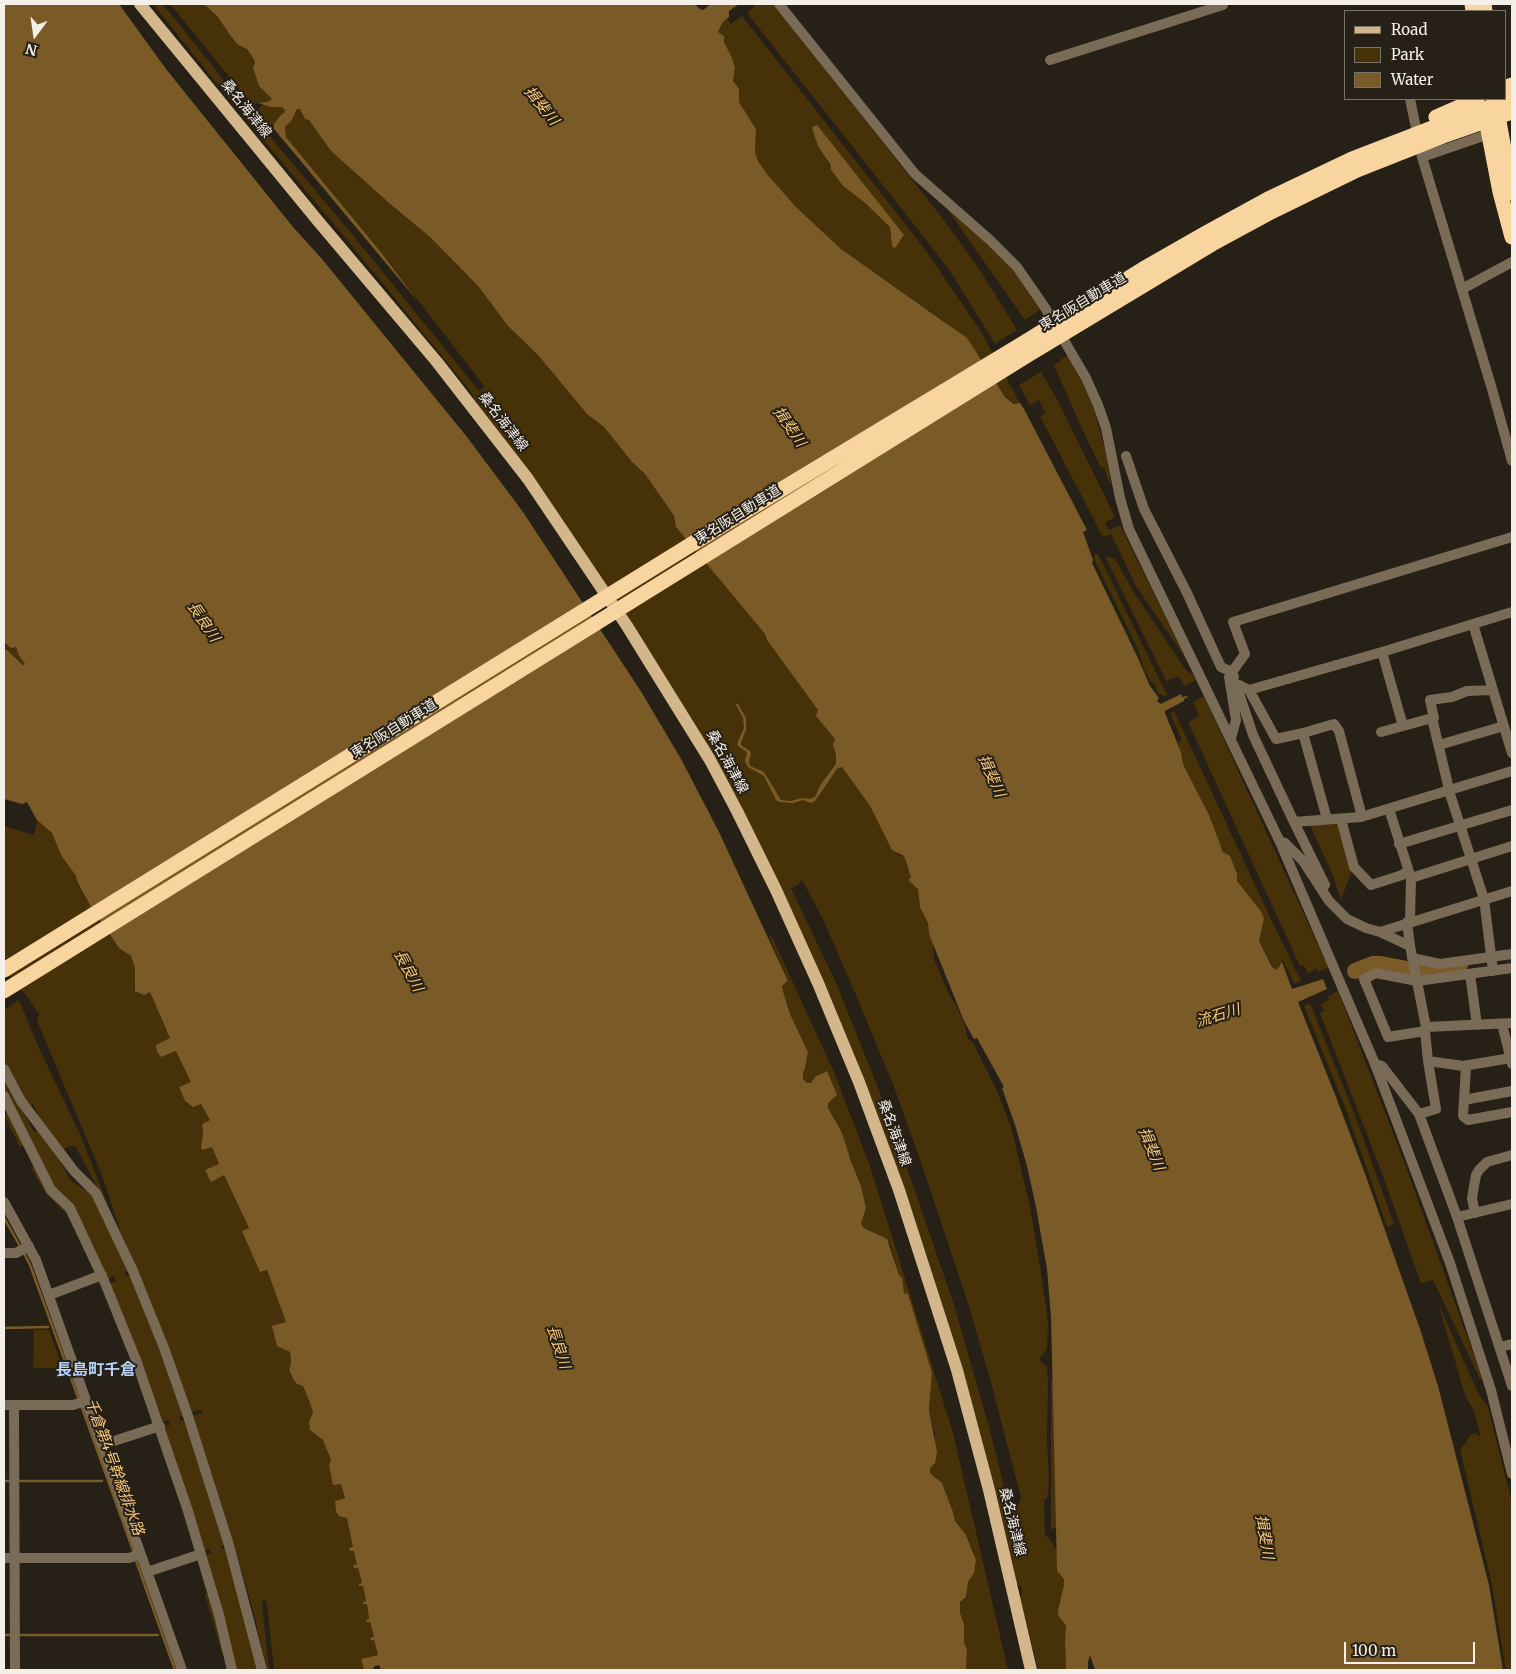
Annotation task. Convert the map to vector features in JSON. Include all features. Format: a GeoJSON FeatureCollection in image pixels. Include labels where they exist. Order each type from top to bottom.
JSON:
{"type":"FeatureCollection","features":[{"type":"Feature","properties":{"kind":"highway","name":"東名阪自動車道"},"geometry":{"type":"LineString","coordinates":[[4,970],[721,526],[1143,269],[1268,199],[1352,159],[1512,99]]}},
{"type":"Feature","properties":{"kind":"highway"},"geometry":{"type":"LineString","coordinates":[[1352,159],[1375,144],[1475,100]]}},
{"type":"Feature","properties":{"kind":"highway"},"geometry":{"type":"LineString","coordinates":[[1482,100],[1500,192],[1512,237]]}},
{"type":"Feature","properties":{"kind":"highway"},"geometry":{"type":"LineString","coordinates":[[1495,100],[1507,144],[1512,194]]}},
{"type":"Feature","properties":{"kind":"highway","name":"東名阪自動車道"},"geometry":{"type":"LineString","coordinates":[[4,991],[1011,365],[1197,253],[1273,211],[1358,170],[1443,136],[1512,112]]}},
{"type":"Feature","properties":{"kind":"main road","name":"桑名海津線"},"geometry":{"type":"LineString","coordinates":[[140,4],[436,362],[528,479],[627,626],[710,760],[776,890],[822,992],[859,1082],[899,1190],[957,1370],[989,1490],[1031,1670]]}},
{"type":"Feature","properties":{"kind":"street"},"geometry":{"type":"LineString","coordinates":[[779,4],[915,174],[990,240],[1016,267],[1044,306],[1086,378],[1106,428],[1120,498],[1129,529],[1280,842],[1375,1064],[1450,1263],[1490,1390],[1512,1474]]}},
{"type":"Feature","properties":{"kind":"street"},"geometry":{"type":"LineString","coordinates":[[1050,60],[1223,5]]}},
{"type":"Feature","properties":{"kind":"street"},"geometry":{"type":"LineString","coordinates":[[1410,100],[1422,157],[1512,461]]}},
{"type":"Feature","properties":{"kind":"street"},"geometry":{"type":"LineString","coordinates":[[1422,157],[1489,134]]}},
{"type":"Feature","properties":{"kind":"street"},"geometry":{"type":"LineString","coordinates":[[1462,289],[1512,262]]}},
{"type":"Feature","properties":{"kind":"street"},"geometry":{"type":"LineString","coordinates":[[1126,456],[1144,510],[1187,593],[1221,667],[1232,672],[1239,685],[1239,693],[1253,735],[1334,906]]}},
{"type":"Feature","properties":{"kind":"street"},"geometry":{"type":"LineString","coordinates":[[1231,738],[1236,720],[1229,677],[1245,654],[1233,622],[1512,537]]}},
{"type":"Feature","properties":{"kind":"street"},"geometry":{"type":"LineString","coordinates":[[1249,690],[1512,612]]}},
{"type":"Feature","properties":{"kind":"street"},"geometry":{"type":"LineString","coordinates":[[1472,624],[1512,754]]}},
{"type":"Feature","properties":{"kind":"street"},"geometry":{"type":"LineString","coordinates":[[1382,652],[1403,726]]}},
{"type":"Feature","properties":{"kind":"street"},"geometry":{"type":"LineString","coordinates":[[1239,685],[1249,690],[1276,739],[1334,724],[1339,731],[1361,817]]}},
{"type":"Feature","properties":{"kind":"street"},"geometry":{"type":"LineString","coordinates":[[1492,964],[1484,899],[1448,788],[1432,718],[1434,718],[1430,700],[1452,697],[1467,691],[1493,690]]}},
{"type":"Feature","properties":{"kind":"street"},"geometry":{"type":"LineString","coordinates":[[1381,732],[1432,718]]}},
{"type":"Feature","properties":{"kind":"street"},"geometry":{"type":"LineString","coordinates":[[1439,745],[1504,726]]}},
{"type":"Feature","properties":{"kind":"street"},"geometry":{"type":"LineString","coordinates":[[1303,733],[1327,819]]}},
{"type":"Feature","properties":{"kind":"street"},"geometry":{"type":"LineString","coordinates":[[1294,822],[1361,817],[1448,788],[1512,771]]}},
{"type":"Feature","properties":{"kind":"street"},"geometry":{"type":"LineString","coordinates":[[1389,809],[1409,874],[1408,922],[1410,946],[1426,1029],[1428,1061],[1436,1109],[1419,1114]]}},
{"type":"Feature","properties":{"kind":"street"},"geometry":{"type":"LineString","coordinates":[[1400,844],[1512,810]]}},
{"type":"Feature","properties":{"kind":"street"},"geometry":{"type":"LineString","coordinates":[[1342,819],[1354,867],[1372,884],[1471,859],[1512,846]]}},
{"type":"Feature","properties":{"kind":"street"},"geometry":{"type":"LineString","coordinates":[[1280,842],[1286,843],[1303,861],[1334,906],[1347,918],[1410,946]]}},
{"type":"Feature","properties":{"kind":"street"},"geometry":{"type":"LineString","coordinates":[[1380,932],[1512,891]]}},
{"type":"Feature","properties":{"kind":"street"},"geometry":{"type":"LineString","coordinates":[[1428,1061],[1466,1066],[1511,1062],[1507,1023],[1426,1029],[1388,1037],[1364,979],[1376,973],[1416,979],[1470,974],[1512,954]]}},
{"type":"Feature","properties":{"kind":"street"},"geometry":{"type":"LineString","coordinates":[[1413,962],[1492,964],[1512,968]]}},
{"type":"Feature","properties":{"kind":"street"},"geometry":{"type":"LineString","coordinates":[[1470,974],[1477,1025]]}},
{"type":"Feature","properties":{"kind":"street"},"geometry":{"type":"LineString","coordinates":[[1375,1064],[1382,1066],[1419,1114],[1457,1217],[1512,1386]]}},
{"type":"Feature","properties":{"kind":"street"},"geometry":{"type":"LineString","coordinates":[[1466,1066],[1463,1116],[1468,1120],[1512,1112]]}},
{"type":"Feature","properties":{"kind":"street"},"geometry":{"type":"LineString","coordinates":[[4,1069],[22,1101],[39,1124],[74,1171],[96,1193],[133,1271],[164,1348],[230,1545],[262,1670]]}},
{"type":"Feature","properties":{"kind":"street"},"geometry":{"type":"LineString","coordinates":[[1464,1100],[1512,1092]]}},
{"type":"Feature","properties":{"kind":"street"},"geometry":{"type":"LineString","coordinates":[[4,1096],[51,1190],[70,1208],[102,1275],[136,1360],[160,1426],[201,1554],[219,1615],[232,1670]]}},
{"type":"Feature","properties":{"kind":"street"},"geometry":{"type":"LineString","coordinates":[[1475,1212],[1472,1198],[1476,1175],[1479,1170],[1487,1162],[1512,1155]]}},
{"type":"Feature","properties":{"kind":"street"},"geometry":{"type":"LineString","coordinates":[[4,1202],[24,1249],[36,1260],[49,1295],[82,1402],[102,1445],[136,1555],[147,1572],[182,1670]]}},
{"type":"Feature","properties":{"kind":"street"},"geometry":{"type":"LineString","coordinates":[[1457,1217],[1512,1204]]}},
{"type":"Feature","properties":{"kind":"street"},"geometry":{"type":"LineString","coordinates":[[4,1253],[24,1249]]}},
{"type":"Feature","properties":{"kind":"street"},"geometry":{"type":"LineString","coordinates":[[49,1295],[102,1275]]}},
{"type":"Feature","properties":{"kind":"street"},"geometry":{"type":"LineString","coordinates":[[1500,1347],[1512,1344]]}},
{"type":"Feature","properties":{"kind":"street"},"geometry":{"type":"LineString","coordinates":[[15,1670],[15,1558],[9,1405],[82,1402]]}},
{"type":"Feature","properties":{"kind":"street"},"geometry":{"type":"LineString","coordinates":[[102,1445],[160,1426]]}},
{"type":"Feature","properties":{"kind":"street"},"geometry":{"type":"LineString","coordinates":[[147,1572],[201,1554]]}},
{"type":"Feature","properties":{"kind":"street"},"geometry":{"type":"LineString","coordinates":[[4,1558],[136,1555]]}},
{"type":"Feature","properties":{"kind":"green space"},"geometry":{"type":"Polygon","coordinates":[[[153,4],[163,4],[479,391],[485,387],[380,251],[286,137],[285,127],[292,120],[297,109],[300,109],[305,118],[309,120],[331,151],[430,237],[479,287],[507,325],[538,355],[587,414],[604,427],[632,462],[645,474],[674,516],[676,527],[765,634],[767,640],[818,710],[827,729],[835,739],[834,749],[839,763],[870,806],[899,855],[904,856],[907,867],[918,889],[920,907],[928,923],[929,934],[933,941],[934,959],[950,996],[957,1007],[968,1039],[973,1043],[997,1091],[1011,1127],[1030,1206],[1048,1322],[1047,1349],[1039,1359],[1047,1367],[1048,1383],[1047,1440],[1049,1481],[1047,1499],[1044,1499],[1045,1537],[1048,1536],[1057,1551],[1057,1571],[1064,1579],[1058,1615],[1066,1626],[1065,1657],[1069,1670],[1038,1670],[1020,1598],[1021,1586],[1016,1584],[961,1369],[781,886],[547,496],[474,399],[473,394],[153,4]],[[802,880],[797,886],[791,888],[837,985],[877,1085],[954,1305],[989,1427],[1009,1506],[1018,1506],[1021,1498],[990,1378],[967,1300],[893,1084],[823,919],[802,880]]]}},
{"type":"Feature","properties":{"kind":"green space"},"geometry":{"type":"Polygon","coordinates":[[[170,4],[204,4],[217,16],[238,45],[247,49],[253,58],[255,62],[253,68],[259,86],[272,99],[253,106],[170,4]]]}},
{"type":"Feature","properties":{"kind":"green space"},"geometry":{"type":"Polygon","coordinates":[[[757,4],[774,4],[943,219],[980,270],[1017,330],[995,344],[952,274],[747,13],[757,4]]]}},
{"type":"Feature","properties":{"kind":"green space"},"geometry":{"type":"Polygon","coordinates":[[[742,16],[924,248],[980,330],[1020,403],[1015,404],[1006,397],[947,323],[841,249],[796,207],[767,174],[758,161],[755,152],[756,129],[739,102],[737,87],[733,81],[735,68],[724,38],[717,32],[722,23],[727,19],[731,24],[742,16]],[[825,155],[837,179],[890,227],[890,235],[904,235],[825,155]]]}},
{"type":"Feature","properties":{"kind":"green space"},"geometry":{"type":"Polygon","coordinates":[[[262,105],[282,107],[286,112],[274,124],[274,129],[257,111],[262,105]]]}},
{"type":"Feature","properties":{"kind":"green space"},"geometry":{"type":"Polygon","coordinates":[[[948,210],[998,254],[1019,277],[1041,309],[1025,320],[948,210]]]}},
{"type":"Feature","properties":{"kind":"green space"},"geometry":{"type":"Polygon","coordinates":[[[1069,354],[1094,409],[1108,460],[1110,485],[1104,467],[1101,468],[1054,365],[1069,354]]]}},
{"type":"Feature","properties":{"kind":"green space"},"geometry":{"type":"Polygon","coordinates":[[[1041,372],[1057,399],[1115,517],[1105,523],[1109,530],[1120,525],[1186,659],[1136,586],[1111,534],[1103,537],[1040,416],[1045,413],[1039,400],[1030,405],[1019,385],[1041,372]]]}},
{"type":"Feature","properties":{"kind":"green space"},"geometry":{"type":"Polygon","coordinates":[[[1095,554],[1098,554],[1167,695],[1164,696],[1158,693],[1155,684],[1151,682],[1144,669],[1138,649],[1094,559],[1095,554]]]}},
{"type":"Feature","properties":{"kind":"green space"},"geometry":{"type":"Polygon","coordinates":[[[1105,556],[1115,559],[1133,591],[1185,669],[1196,680],[1184,686],[1179,676],[1166,681],[1105,556]]]}},
{"type":"Feature","properties":{"kind":"green space"},"geometry":{"type":"Polygon","coordinates":[[[4,642],[18,649],[18,654],[24,665],[7,650],[4,650],[4,642]]]}},
{"type":"Feature","properties":{"kind":"green space"},"geometry":{"type":"Polygon","coordinates":[[[1204,696],[1328,967],[1318,972],[1316,969],[1308,973],[1304,965],[1300,966],[1188,722],[1199,716],[1193,702],[1204,696]]]}},
{"type":"Feature","properties":{"kind":"green space"},"geometry":{"type":"Polygon","coordinates":[[[1174,711],[1301,981],[1294,984],[1283,960],[1277,970],[1274,969],[1259,941],[1264,918],[1237,881],[1214,831],[1209,815],[1183,764],[1178,742],[1182,740],[1170,713],[1174,711]]]}},
{"type":"Feature","properties":{"kind":"green space"},"geometry":{"type":"Polygon","coordinates":[[[37,820],[52,833],[61,855],[76,876],[77,882],[91,907],[107,931],[119,948],[131,956],[144,994],[150,992],[170,1038],[161,1057],[176,1051],[192,1082],[179,1087],[185,1101],[189,1105],[201,1104],[210,1120],[202,1124],[201,1147],[212,1147],[219,1164],[206,1170],[224,1175],[249,1228],[243,1231],[260,1272],[267,1270],[286,1323],[287,1351],[290,1352],[291,1363],[289,1370],[297,1384],[303,1386],[307,1395],[313,1413],[309,1422],[323,1440],[331,1460],[329,1465],[333,1484],[341,1483],[345,1499],[335,1501],[336,1512],[347,1517],[354,1547],[350,1548],[350,1551],[354,1551],[358,1565],[354,1565],[354,1568],[358,1568],[362,1583],[360,1586],[363,1585],[366,1601],[363,1604],[367,1604],[369,1619],[367,1619],[370,1622],[374,1637],[371,1640],[374,1639],[378,1656],[361,1659],[364,1670],[274,1670],[267,1603],[264,1599],[262,1604],[269,1670],[267,1670],[254,1614],[235,1547],[193,1416],[202,1413],[201,1409],[192,1412],[150,1301],[120,1230],[102,1175],[37,1021],[39,1014],[4,969],[4,826],[34,835],[37,820]]]}},
{"type":"Feature","properties":{"kind":"green space"},"geometry":{"type":"Polygon","coordinates":[[[1335,823],[1340,826],[1352,870],[1341,900],[1334,878],[1310,825],[1335,823]]]}},
{"type":"Feature","properties":{"kind":"green space"},"geometry":{"type":"Polygon","coordinates":[[[769,936],[772,937],[834,1072],[871,1169],[953,1433],[1008,1670],[966,1670],[967,1650],[964,1643],[964,1624],[960,1613],[960,1602],[966,1598],[968,1582],[976,1565],[974,1553],[966,1535],[955,1521],[942,1483],[930,1473],[930,1468],[934,1464],[935,1435],[929,1410],[932,1373],[904,1293],[890,1244],[864,1228],[861,1224],[866,1208],[861,1186],[846,1146],[828,1108],[826,1071],[816,1076],[814,1081],[810,1083],[803,1079],[808,1052],[790,1014],[782,986],[788,981],[769,936]]]}},
{"type":"Feature","properties":{"kind":"green space"},"geometry":{"type":"Polygon","coordinates":[[[1338,991],[1403,1159],[1482,1378],[1480,1379],[1433,1280],[1421,1283],[1380,1168],[1320,1013],[1324,1011],[1321,1004],[1329,1000],[1328,996],[1338,991]]]}},
{"type":"Feature","properties":{"kind":"green space"},"geometry":{"type":"Polygon","coordinates":[[[19,1000],[38,1046],[80,1134],[107,1203],[75,1146],[69,1146],[63,1150],[41,1120],[33,1104],[29,1106],[4,1061],[4,1010],[19,1000]]]}},
{"type":"Feature","properties":{"kind":"green space"},"geometry":{"type":"Polygon","coordinates":[[[1310,1003],[1354,1113],[1394,1224],[1387,1227],[1348,1115],[1304,1006],[1310,1003]]]}},
{"type":"Feature","properties":{"kind":"green space"},"geometry":{"type":"Polygon","coordinates":[[[4,1076],[34,1132],[38,1130],[57,1155],[71,1181],[93,1195],[128,1271],[125,1272],[126,1276],[130,1275],[183,1416],[179,1417],[180,1421],[185,1420],[225,1545],[221,1546],[222,1549],[226,1548],[258,1670],[234,1670],[204,1555],[211,1553],[210,1549],[203,1551],[163,1427],[170,1425],[169,1420],[161,1422],[109,1284],[116,1281],[114,1276],[107,1279],[53,1189],[4,1089],[4,1076]]]}},
{"type":"Feature","properties":{"kind":"green space"},"geometry":{"type":"Polygon","coordinates":[[[8,1113],[25,1145],[20,1147],[4,1115],[8,1113]]]}},
{"type":"Feature","properties":{"kind":"green space"},"geometry":{"type":"Polygon","coordinates":[[[36,1165],[68,1209],[84,1244],[82,1245],[66,1213],[46,1194],[31,1168],[36,1165]]]}},
{"type":"Feature","properties":{"kind":"green space"},"geometry":{"type":"Polygon","coordinates":[[[1438,1303],[1479,1395],[1488,1407],[1512,1503],[1512,1670],[1506,1670],[1492,1585],[1460,1449],[1470,1435],[1475,1433],[1480,1436],[1480,1434],[1474,1411],[1465,1395],[1438,1303]]]}},
{"type":"Feature","properties":{"kind":"green space"},"geometry":{"type":"Polygon","coordinates":[[[34,1330],[49,1330],[63,1368],[33,1368],[34,1330]]]}},
{"type":"Feature","properties":{"kind":"green space"},"geometry":{"type":"Polygon","coordinates":[[[1051,1381],[1053,1381],[1057,1527],[1053,1529],[1051,1529],[1051,1381]]]}},
{"type":"Feature","properties":{"kind":"green space"},"geometry":{"type":"Polygon","coordinates":[[[210,1593],[226,1654],[222,1654],[205,1594],[210,1593]]]}},
{"type":"Feature","properties":{"kind":"water","name":"長良川"},"geometry":{"type":"Polygon","coordinates":[[[4,4],[119,4],[166,69],[293,227],[322,259],[467,437],[523,512],[642,693],[681,759],[719,832],[788,981],[782,986],[783,991],[790,1014],[808,1052],[803,1079],[807,1083],[811,1083],[816,1076],[827,1071],[837,1095],[828,1103],[828,1108],[842,1133],[861,1186],[866,1208],[861,1224],[864,1228],[887,1239],[899,1275],[902,1278],[904,1293],[908,1294],[932,1373],[929,1410],[937,1452],[935,1463],[930,1468],[930,1473],[942,1483],[955,1521],[966,1535],[976,1560],[974,1573],[968,1582],[966,1597],[960,1602],[960,1613],[964,1624],[964,1643],[967,1650],[966,1670],[381,1670],[379,1665],[375,1666],[372,1670],[364,1670],[361,1659],[378,1655],[374,1640],[370,1638],[374,1637],[370,1622],[366,1620],[369,1619],[367,1604],[363,1604],[366,1601],[363,1586],[359,1586],[362,1583],[358,1568],[354,1568],[353,1565],[357,1565],[354,1551],[350,1551],[349,1548],[353,1547],[347,1518],[339,1516],[336,1512],[335,1501],[345,1498],[341,1484],[333,1485],[329,1465],[331,1460],[323,1440],[310,1430],[309,1422],[313,1413],[303,1386],[297,1384],[289,1370],[291,1363],[290,1352],[277,1346],[272,1326],[286,1322],[267,1270],[260,1272],[242,1231],[249,1228],[224,1175],[211,1182],[205,1170],[219,1164],[212,1147],[202,1150],[201,1147],[202,1124],[210,1120],[201,1104],[193,1107],[185,1101],[179,1087],[191,1082],[176,1051],[161,1057],[157,1052],[156,1045],[170,1038],[150,992],[144,995],[135,991],[135,968],[131,956],[119,948],[91,907],[76,876],[61,855],[52,833],[37,820],[27,802],[22,804],[4,799],[4,650],[7,650],[23,665],[25,664],[18,654],[16,647],[11,648],[4,642],[4,4]]]}},
{"type":"Feature","properties":{"kind":"water","name":"揖斐川"},"geometry":{"type":"Polygon","coordinates":[[[204,4],[694,4],[703,10],[711,4],[739,4],[729,11],[729,17],[722,23],[718,32],[724,36],[724,42],[735,68],[733,81],[739,89],[739,102],[756,129],[755,152],[758,161],[796,207],[841,249],[967,338],[1005,397],[1014,404],[1020,403],[1087,530],[1083,532],[1093,560],[1092,563],[1150,686],[1159,698],[1158,702],[1161,704],[1181,694],[1182,697],[1188,697],[1165,711],[1165,713],[1181,752],[1183,764],[1209,815],[1223,852],[1230,856],[1237,874],[1237,881],[1264,918],[1259,941],[1272,967],[1277,970],[1282,962],[1292,989],[1323,979],[1327,989],[1298,1002],[1364,1171],[1420,1329],[1438,1386],[1489,1585],[1503,1670],[1095,1670],[1090,1655],[1088,1670],[1066,1670],[1066,1626],[1058,1615],[1064,1579],[1057,1571],[1051,1317],[1047,1269],[1036,1207],[1027,1166],[1002,1088],[1004,1087],[977,1038],[974,1039],[964,1021],[929,934],[928,923],[920,907],[918,889],[908,880],[911,877],[904,856],[892,850],[870,806],[842,767],[837,769],[815,801],[811,803],[803,800],[793,803],[776,800],[764,776],[748,767],[745,761],[747,752],[737,744],[744,728],[743,718],[735,703],[738,704],[746,718],[746,730],[741,745],[750,751],[750,766],[764,772],[781,800],[791,801],[815,797],[821,784],[836,764],[833,745],[835,739],[816,716],[818,710],[767,640],[765,634],[676,527],[674,516],[645,474],[632,462],[604,427],[587,414],[538,355],[507,325],[479,287],[430,237],[331,151],[309,120],[305,119],[300,109],[297,109],[292,120],[285,127],[286,137],[380,251],[417,300],[415,298],[274,129],[274,124],[285,110],[282,107],[271,107],[258,103],[267,102],[272,99],[259,86],[253,68],[255,62],[253,58],[247,49],[238,45],[217,16],[204,4]]]}},
{"type":"Feature","properties":{"kind":"water"},"geometry":{"type":"Polygon","coordinates":[[[817,125],[904,235],[895,248],[892,246],[890,227],[864,202],[843,186],[831,170],[830,164],[818,146],[814,134],[812,127],[817,125]]]}},
{"type":"Feature","properties":{"kind":"waterway","name":"流石川"},"geometry":{"type":"LineString","coordinates":[[1355,971],[1373,964],[1418,971],[1431,971],[1460,965]]}},
{"type":"Feature","properties":{"kind":"waterway","name":"千倉第4号幹線排水路"},"geometry":{"type":"LineString","coordinates":[[4,1218],[20,1246]]}},
{"type":"Feature","properties":{"kind":"waterway","name":"千倉第4号幹線排水路"},"geometry":{"type":"LineString","coordinates":[[23,1251],[30,1265],[79,1400]]}},
{"type":"Feature","properties":{"kind":"waterway"},"geometry":{"type":"LineString","coordinates":[[4,1328],[48,1327]]}},
{"type":"Feature","properties":{"kind":"waterway","name":"千倉第4号幹線排水路"},"geometry":{"type":"LineString","coordinates":[[81,1405],[134,1553]]}},
{"type":"Feature","properties":{"kind":"waterway"},"geometry":{"type":"LineString","coordinates":[[4,1481],[11,1481]]}},
{"type":"Feature","properties":{"kind":"waterway"},"geometry":{"type":"LineString","coordinates":[[18,1481],[102,1481]]}},
{"type":"Feature","properties":{"kind":"waterway","name":"千倉第4号幹線排水路"},"geometry":{"type":"LineString","coordinates":[[135,1558],[175,1670]]}},
{"type":"Feature","properties":{"kind":"waterway"},"geometry":{"type":"LineString","coordinates":[[4,1635],[11,1635]]}},
{"type":"Feature","properties":{"kind":"waterway"},"geometry":{"type":"LineString","coordinates":[[19,1635],[158,1635]]}},
{"type":"Feature","properties":{"kind":"district","name":"長島町千倉"},"geometry":{"type":"Point","coordinates":[96,1370]}}]}
